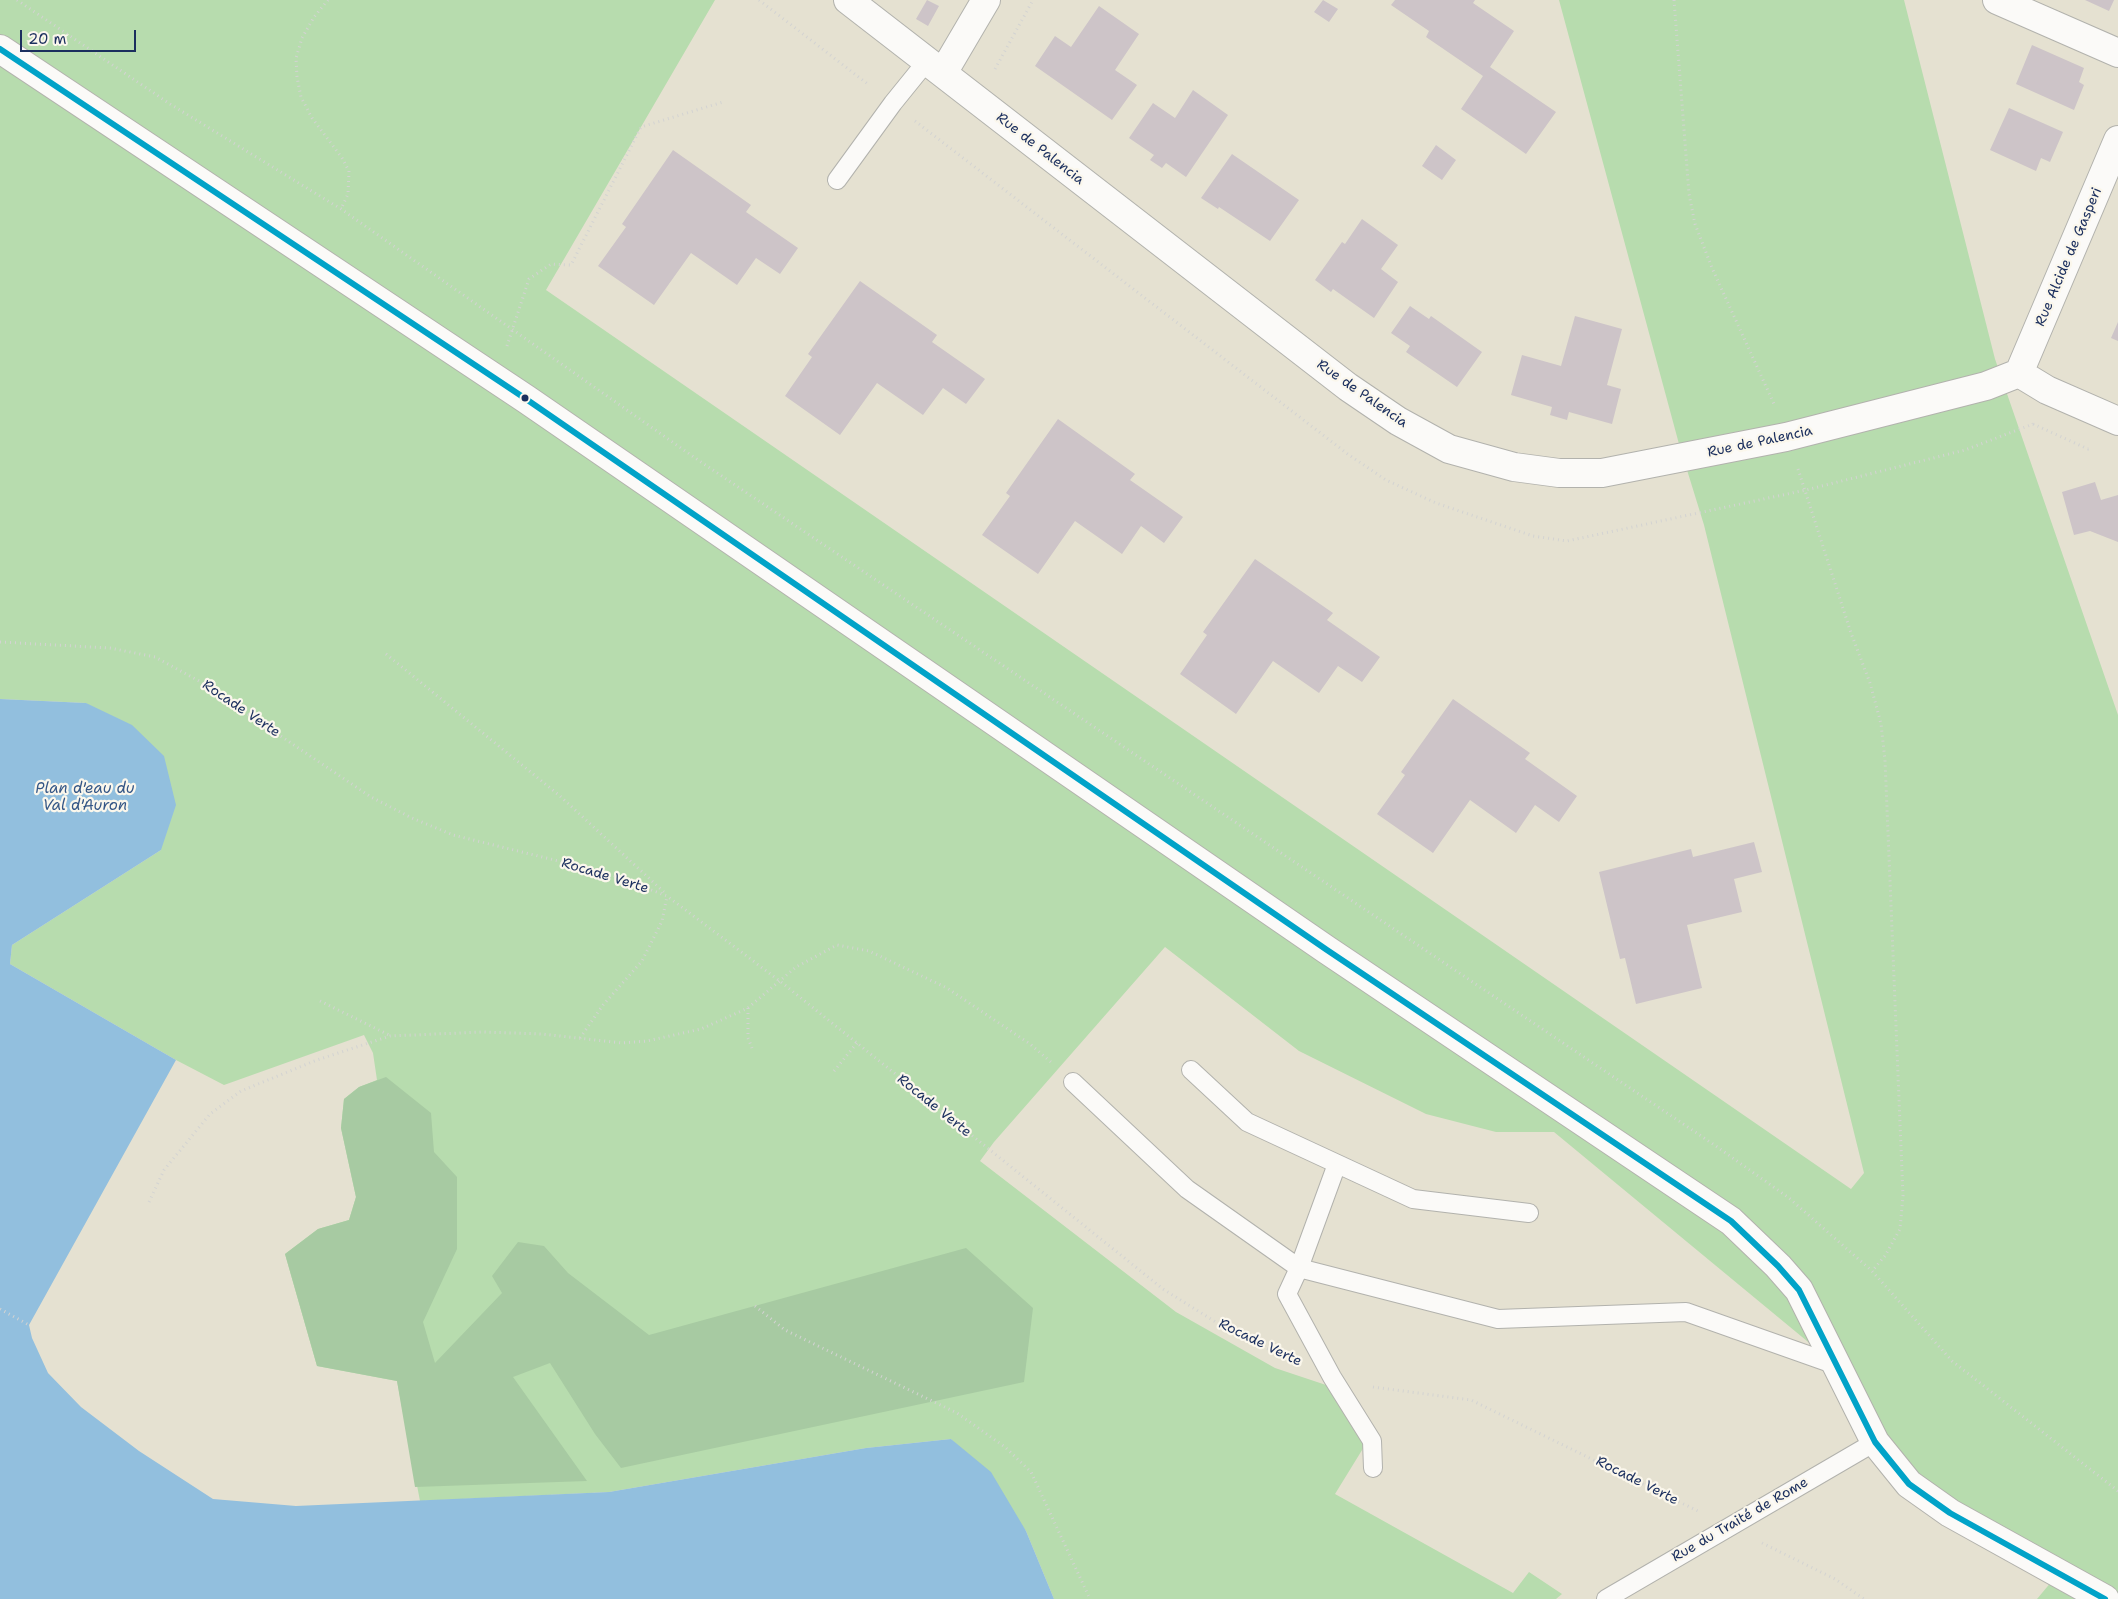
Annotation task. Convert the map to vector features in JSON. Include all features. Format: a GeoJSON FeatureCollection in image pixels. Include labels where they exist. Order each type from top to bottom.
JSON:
{"type":"FeatureCollection","features":[{"type":"Feature","properties":{"kind":"street","name":"Rue de Palencia"},"geometry":{"type":"LineString","coordinates":[[848,0],[1348,387],[1398,421],[1449,449],[1514,467],[1559,472],[1602,473],[1786,437],[1986,386],[2020,373]]}},
{"type":"Feature","properties":{"kind":"street"},"geometry":{"type":"LineString","coordinates":[[935,67],[986,0]]}},
{"type":"Feature","properties":{"kind":"street"},"geometry":{"type":"LineString","coordinates":[[1997,0],[2118,53]]}},
{"type":"Feature","properties":{"kind":"street"},"geometry":{"type":"LineString","coordinates":[[0,49],[496,379],[1326,950],[1731,1221],[1778,1266],[1798,1290],[1875,1442],[1909,1484],[1950,1513],[2105,1599]]}},
{"type":"Feature","properties":{"kind":"street","name":"Rue Alcide de Gasperi"},"geometry":{"type":"LineString","coordinates":[[2020,373],[2118,140]]}},
{"type":"Feature","properties":{"kind":"street"},"geometry":{"type":"LineString","coordinates":[[2020,373],[2047,390],[2118,421]]}},
{"type":"Feature","properties":{"kind":"lane"},"geometry":{"type":"LineString","coordinates":[[837,180],[893,103],[935,67]]}},
{"type":"Feature","properties":{"kind":"lane"},"geometry":{"type":"LineString","coordinates":[[1191,1070],[1247,1122],[1413,1199],[1529,1213]]}},
{"type":"Feature","properties":{"kind":"lane"},"geometry":{"type":"LineString","coordinates":[[1073,1082],[1187,1190],[1299,1268],[1498,1318],[1686,1312],[1836,1366]]}},
{"type":"Feature","properties":{"kind":"lane"},"geometry":{"type":"LineString","coordinates":[[1337,1164],[1299,1268],[1287,1294],[1332,1377],[1372,1441],[1373,1468]]}},
{"type":"Feature","properties":{"kind":"lane","name":"Rue du Traité de Rome"},"geometry":{"type":"LineString","coordinates":[[1606,1599],[1875,1442]]}},
{"type":"Feature","properties":{"kind":"path"},"geometry":{"type":"LineString","coordinates":[[17,0],[170,104],[341,209],[698,460],[1713,1144],[1789,1198],[1872,1271],[1952,1361],[2118,1491]]}},
{"type":"Feature","properties":{"kind":"path"},"geometry":{"type":"LineString","coordinates":[[328,0],[314,17],[302,38],[296,58],[297,77],[301,97],[308,111],[342,158],[349,171],[348,194],[341,209]]}},
{"type":"Feature","properties":{"kind":"path"},"geometry":{"type":"LineString","coordinates":[[759,0],[1349,455],[1386,480],[1436,503],[1533,536],[1567,541],[1806,490],[1965,450],[2032,424],[2047,390]]}},
{"type":"Feature","properties":{"kind":"path"},"geometry":{"type":"LineString","coordinates":[[1674,0],[1689,194],[1695,224],[1712,268],[1776,408],[1806,490],[1851,633],[1870,683],[1881,724],[1885,760],[1903,1196],[1900,1229],[1885,1256],[1872,1271]]}},
{"type":"Feature","properties":{"kind":"path"},"geometry":{"type":"LineString","coordinates":[[994,70],[998,77]]}},
{"type":"Feature","properties":{"kind":"path"},"geometry":{"type":"LineString","coordinates":[[496,379],[529,279],[551,264],[571,264],[641,127],[723,102]]}},
{"type":"Feature","properties":{"kind":"path","name":"Rocade Verte"},"geometry":{"type":"LineString","coordinates":[[0,642],[110,648],[155,657],[199,681],[371,797],[412,818],[453,834],[607,873],[667,896],[781,982],[1163,1289],[1230,1331],[1332,1377],[1381,1389],[1471,1400],[1835,1579],[1864,1599]]}},
{"type":"Feature","properties":{"kind":"path"},"geometry":{"type":"LineString","coordinates":[[386,654],[560,796],[667,896],[662,921],[642,961],[603,1005],[580,1038]]}},
{"type":"Feature","properties":{"kind":"path"},"geometry":{"type":"LineString","coordinates":[[150,1202],[164,1170],[210,1114],[241,1091],[317,1060],[390,1036],[483,1032],[580,1038],[622,1043],[647,1041],[701,1029],[748,1008],[781,982],[796,967],[837,945],[869,951],[947,988],[1030,1044],[1073,1082]]}},
{"type":"Feature","properties":{"kind":"path"},"geometry":{"type":"LineString","coordinates":[[320,1001],[390,1036]]}},
{"type":"Feature","properties":{"kind":"path"},"geometry":{"type":"LineString","coordinates":[[748,1008],[748,1038],[752,1048]]}},
{"type":"Feature","properties":{"kind":"path"},"geometry":{"type":"LineString","coordinates":[[834,1071],[857,1043]]}},
{"type":"Feature","properties":{"kind":"path"},"geometry":{"type":"LineString","coordinates":[[755,1306],[785,1330],[957,1412],[1005,1447],[1031,1472],[1090,1599]]}},
{"type":"Feature","properties":{"kind":"path"},"geometry":{"type":"LineString","coordinates":[[0,1309],[29,1325]]}},
{"type":"Feature","properties":{"kind":"green space"},"geometry":{"type":"Polygon","coordinates":[[[0,0],[715,0],[546,290],[1851,1189],[1864,1173],[1704,525],[1679,444],[1559,0],[1904,0],[1995,359],[2118,715],[2118,1599],[2037,1599],[2057,1575],[1909,1484],[1836,1365],[1554,1132],[1496,1132],[1426,1114],[1299,1051],[1165,947],[994,1142],[980,1161],[1176,1312],[1275,1368],[1329,1386],[1367,1442],[1335,1494],[1513,1593],[1529,1572],[1562,1594],[1556,1599],[1054,1599],[1026,1531],[951,1439],[866,1448],[609,1492],[420,1501],[397,1381],[317,1366],[285,1254],[318,1229],[349,1220],[356,1197],[341,1128],[344,1099],[359,1087],[377,1080],[373,1053],[364,1035],[224,1085],[176,1060],[10,964],[12,945],[161,850],[86,703],[0,699],[0,0]]]}},
{"type":"Feature","properties":{"kind":"green space"},"geometry":{"type":"Polygon","coordinates":[[[386,1077],[431,1113],[434,1152],[457,1177],[457,1249],[423,1322],[435,1363],[502,1293],[492,1276],[518,1242],[544,1246],[568,1273],[649,1335],[966,1248],[1033,1308],[1024,1382],[621,1468],[595,1434],[550,1363],[513,1377],[587,1481],[415,1487],[397,1381],[317,1366],[285,1254],[318,1229],[349,1220],[356,1197],[341,1128],[344,1099],[359,1087],[386,1077]]]}},
{"type":"Feature","properties":{"kind":"water","name":"Plan d'eau du Val d'Auron"},"geometry":{"type":"Polygon","coordinates":[[[0,699],[86,703],[132,725],[164,756],[176,805],[161,850],[12,945],[10,964],[176,1060],[29,1325],[32,1338],[48,1373],[81,1407],[139,1451],[213,1499],[296,1506],[609,1492],[866,1448],[951,1439],[991,1472],[1026,1531],[1054,1599],[0,1599],[0,699]]]}},
{"type":"Feature","properties":{"kind":"building"},"geometry":{"type":"Polygon","coordinates":[[[927,0],[939,6],[928,26],[916,19],[927,0]]]}},
{"type":"Feature","properties":{"kind":"building"},"geometry":{"type":"Polygon","coordinates":[[[1323,0],[1338,9],[1329,22],[1314,12],[1323,0]]]}},
{"type":"Feature","properties":{"kind":"building"},"geometry":{"type":"Polygon","coordinates":[[[1395,0],[1475,0],[1473,3],[1514,31],[1490,67],[1556,112],[1526,154],[1461,109],[1483,76],[1426,37],[1429,31],[1391,5],[1395,0]]]}},
{"type":"Feature","properties":{"kind":"building"},"geometry":{"type":"Polygon","coordinates":[[[2085,0],[2114,0],[2109,11],[2085,0]]]}},
{"type":"Feature","properties":{"kind":"building"},"geometry":{"type":"Polygon","coordinates":[[[1099,6],[1139,34],[1115,70],[1137,85],[1112,120],[1035,66],[1055,36],[1071,47],[1099,6]]]}},
{"type":"Feature","properties":{"kind":"building"},"geometry":{"type":"Polygon","coordinates":[[[2032,45],[2084,68],[2079,82],[2084,85],[2074,110],[2016,84],[2032,45]]]}},
{"type":"Feature","properties":{"kind":"building"},"geometry":{"type":"Polygon","coordinates":[[[1193,90],[1228,115],[1186,177],[1166,163],[1162,168],[1150,160],[1154,155],[1129,138],[1153,103],[1175,118],[1193,90]]]}},
{"type":"Feature","properties":{"kind":"building"},"geometry":{"type":"Polygon","coordinates":[[[2009,108],[2063,132],[2050,162],[2041,158],[2036,171],[1990,150],[2009,108]]]}},
{"type":"Feature","properties":{"kind":"building"},"geometry":{"type":"Polygon","coordinates":[[[1436,145],[1456,160],[1442,180],[1422,166],[1436,145]]]}},
{"type":"Feature","properties":{"kind":"building"},"geometry":{"type":"Polygon","coordinates":[[[673,150],[751,205],[746,212],[798,248],[780,274],[756,258],[737,285],[691,253],[654,305],[598,266],[626,227],[622,224],[673,150]]]}},
{"type":"Feature","properties":{"kind":"building"},"geometry":{"type":"Polygon","coordinates":[[[1232,154],[1299,200],[1270,241],[1219,207],[1218,209],[1201,198],[1232,154]]]}},
{"type":"Feature","properties":{"kind":"building"},"geometry":{"type":"Polygon","coordinates":[[[1362,219],[1398,245],[1381,269],[1398,282],[1374,318],[1333,289],[1331,292],[1315,280],[1342,242],[1345,244],[1362,219]]]}},
{"type":"Feature","properties":{"kind":"building"},"geometry":{"type":"Polygon","coordinates":[[[860,281],[937,335],[932,342],[985,379],[966,404],[943,388],[923,415],[877,383],[840,435],[785,396],[812,357],[808,354],[860,281]]]}},
{"type":"Feature","properties":{"kind":"building"},"geometry":{"type":"Polygon","coordinates":[[[1410,306],[1429,319],[1431,316],[1482,352],[1457,387],[1406,352],[1410,346],[1391,333],[1410,306]]]}},
{"type":"Feature","properties":{"kind":"building"},"geometry":{"type":"Polygon","coordinates":[[[1575,316],[1622,329],[1607,385],[1621,389],[1612,424],[1569,412],[1567,420],[1550,415],[1552,407],[1511,395],[1522,355],[1561,366],[1575,316]]]}},
{"type":"Feature","properties":{"kind":"building"},"geometry":{"type":"Polygon","coordinates":[[[2118,322],[2118,341],[2111,338],[2118,322]]]}},
{"type":"Feature","properties":{"kind":"building"},"geometry":{"type":"Polygon","coordinates":[[[1058,419],[1135,474],[1130,480],[1183,517],[1164,543],[1141,526],[1122,554],[1075,521],[1038,574],[982,535],[1010,496],[1006,493],[1058,419]]]}},
{"type":"Feature","properties":{"kind":"building"},"geometry":{"type":"Polygon","coordinates":[[[2095,482],[2101,500],[2118,495],[2118,542],[2090,531],[2074,535],[2062,492],[2095,482]]]}},
{"type":"Feature","properties":{"kind":"building"},"geometry":{"type":"Polygon","coordinates":[[[1255,559],[1333,613],[1327,620],[1380,657],[1362,682],[1338,666],[1319,693],[1273,661],[1236,714],[1180,674],[1207,635],[1203,632],[1255,559]]]}},
{"type":"Feature","properties":{"kind":"building"},"geometry":{"type":"Polygon","coordinates":[[[1453,699],[1530,753],[1525,759],[1577,796],[1559,822],[1535,805],[1516,833],[1470,800],[1433,853],[1377,814],[1405,775],[1401,772],[1453,699]]]}},
{"type":"Feature","properties":{"kind":"building"},"geometry":{"type":"Polygon","coordinates":[[[1754,842],[1762,872],[1734,879],[1742,912],[1687,925],[1702,988],[1636,1004],[1625,958],[1620,959],[1599,872],[1691,849],[1693,857],[1754,842]]]}},
{"type":"Feature","properties":{"kind":"transit line"},"geometry":{"type":"LineString","coordinates":[[0,49],[526,399],[1327,950],[1731,1221],[1778,1266],[1799,1290],[1875,1442],[1909,1484],[1950,1513],[2105,1599]]}}]}
